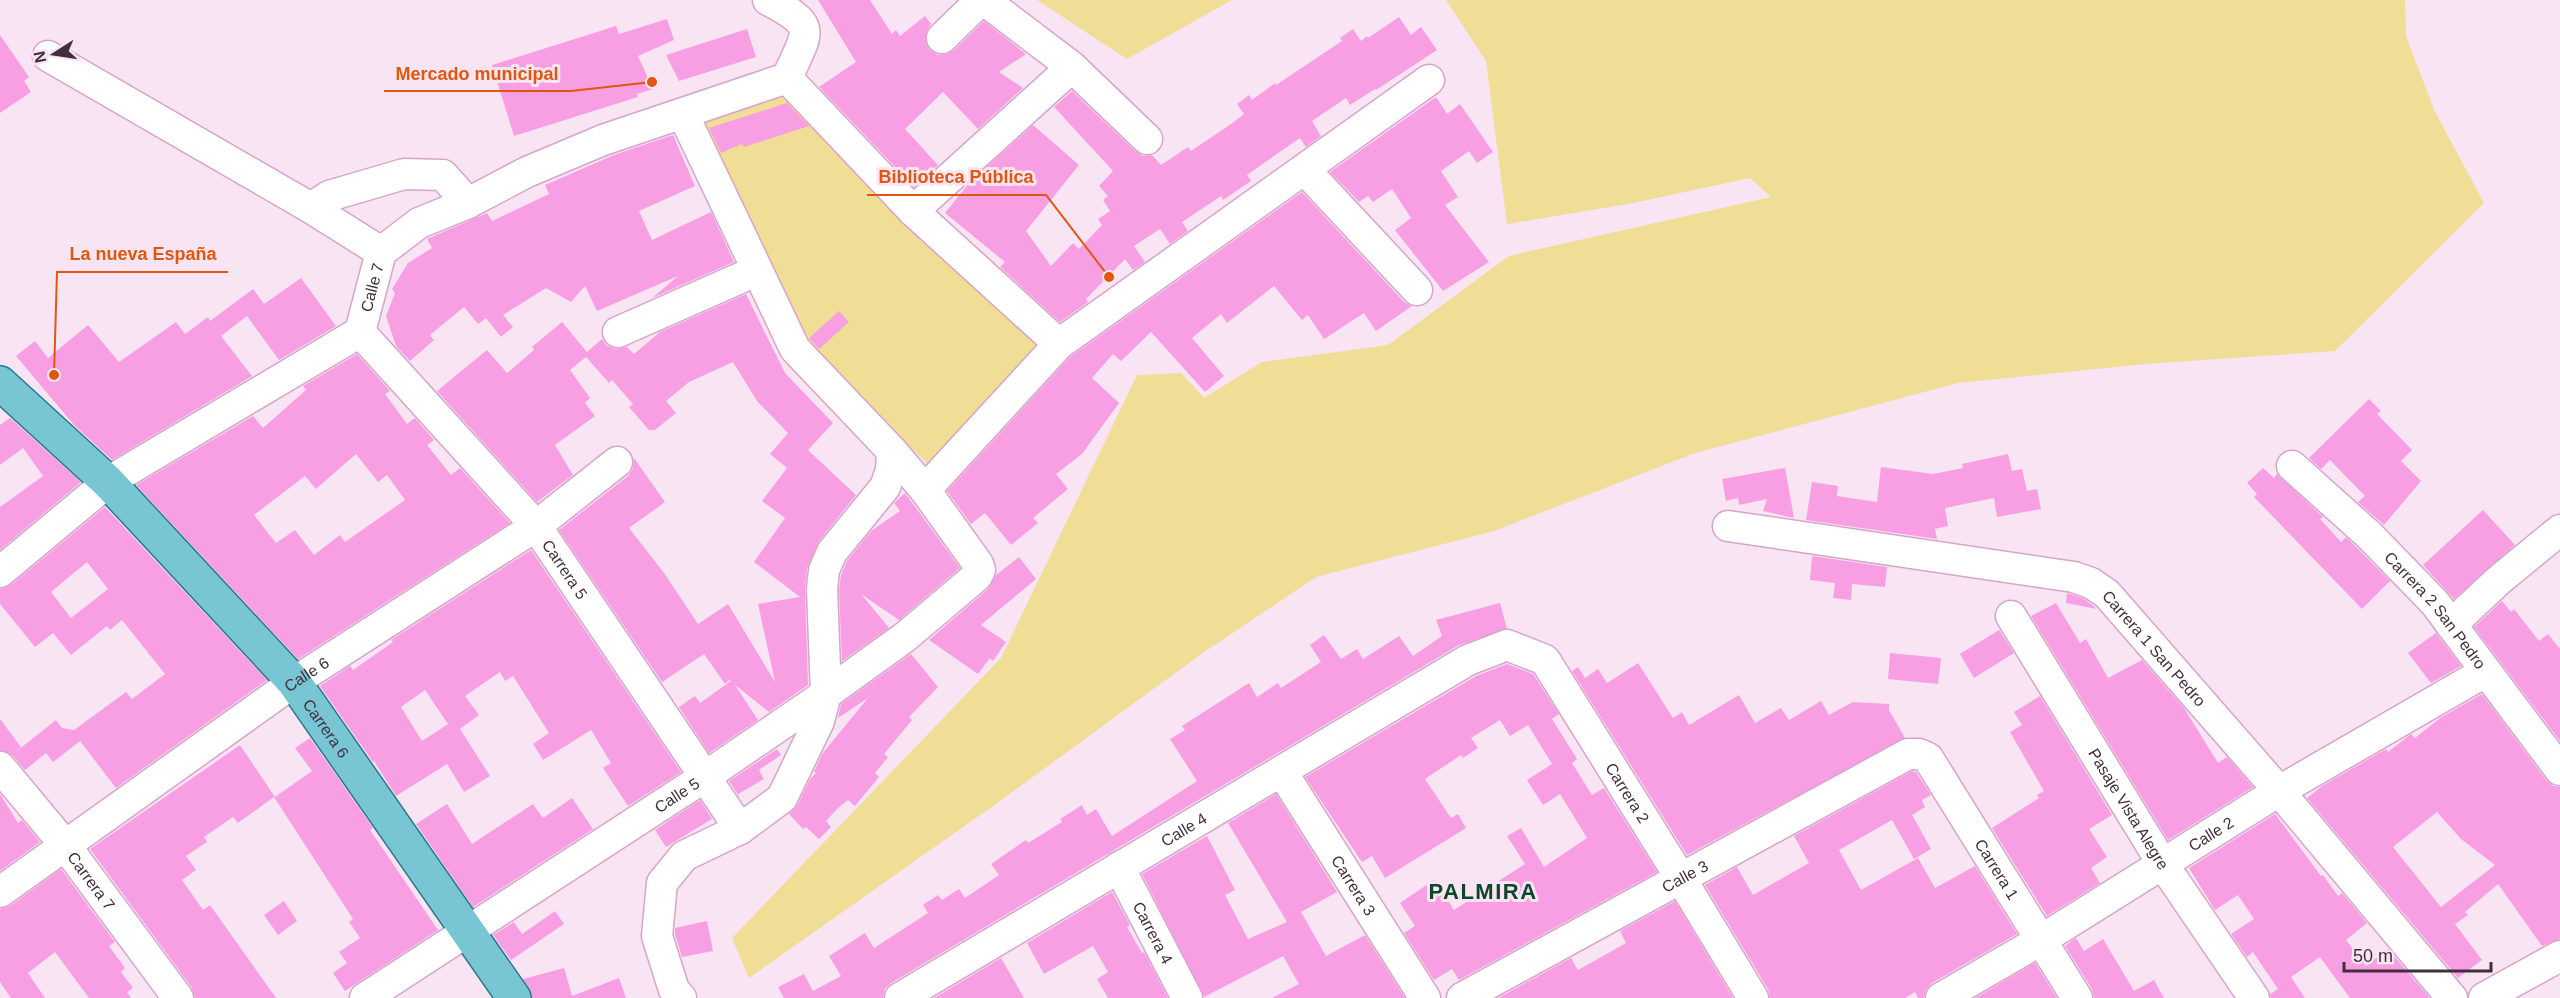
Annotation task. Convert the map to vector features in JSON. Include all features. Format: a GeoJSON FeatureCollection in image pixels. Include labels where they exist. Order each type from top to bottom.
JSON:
{"type":"FeatureCollection","features":[{"type":"Feature","properties":{"kind":"main road","name":"Carrera 6"},"geometry":{"type":"LineString","coordinates":[[0,383],[108,482],[294,682],[514,998]]}},
{"type":"Feature","properties":{"kind":"street"},"geometry":{"type":"LineString","coordinates":[[768,0],[795,15],[804,23],[805,36],[787,78],[913,211],[1059,344]]}},
{"type":"Feature","properties":{"kind":"street"},"geometry":{"type":"LineString","coordinates":[[942,38],[983,0],[1072,67],[1147,139]]}},
{"type":"Feature","properties":{"kind":"street"},"geometry":{"type":"LineString","coordinates":[[48,56],[311,208],[381,252]]}},
{"type":"Feature","properties":{"kind":"street"},"geometry":{"type":"LineString","coordinates":[[913,211],[1072,67]]}},
{"type":"Feature","properties":{"kind":"street","name":"Calle 7"},"geometry":{"type":"LineString","coordinates":[[0,572],[108,482],[360,332],[381,252],[419,223],[468,203],[527,172],[603,140],[787,78]]}},
{"type":"Feature","properties":{"kind":"street"},"geometry":{"type":"LineString","coordinates":[[683,114],[795,350],[925,490],[1059,344],[1429,80]]}},
{"type":"Feature","properties":{"kind":"street"},"geometry":{"type":"LineString","coordinates":[[1305,170],[1417,290]]}},
{"type":"Feature","properties":{"kind":"street"},"geometry":{"type":"LineString","coordinates":[[311,208],[329,196],[404,174],[415,173],[443,175],[468,203]]}},
{"type":"Feature","properties":{"kind":"street"},"geometry":{"type":"LineString","coordinates":[[618,332],[756,271]]}},
{"type":"Feature","properties":{"kind":"street","name":"Carrera 5"},"geometry":{"type":"LineString","coordinates":[[360,332],[536,526],[740,829]]}},
{"type":"Feature","properties":{"kind":"street"},"geometry":{"type":"LineString","coordinates":[[681,998],[674,990],[657,936],[662,883],[684,856],[740,829],[782,798],[819,721],[826,694],[822,589],[825,570],[832,552],[885,487],[891,470],[891,451]]}},
{"type":"Feature","properties":{"kind":"street","name":"Calle 6"},"geometry":{"type":"LineString","coordinates":[[0,892],[294,682],[536,526],[617,462]]}},
{"type":"Feature","properties":{"kind":"street","name":"Carrera 2 San Pedro"},"geometry":{"type":"LineString","coordinates":[[2292,466],[2369,535],[2435,603],[2560,770]]}},
{"type":"Feature","properties":{"kind":"street","name":"Calle 5"},"geometry":{"type":"LineString","coordinates":[[365,998],[706,776],[826,694],[905,637],[977,576],[980,570],[978,564],[925,490]]}},
{"type":"Feature","properties":{"kind":"street","name":"Carrera 1 San Pedro"},"geometry":{"type":"LineString","coordinates":[[1728,526],[2074,577],[2091,583],[2107,594],[2278,791],[2452,998]]}},
{"type":"Feature","properties":{"kind":"street"},"geometry":{"type":"LineString","coordinates":[[2451,625],[2499,580],[2560,530]]}},
{"type":"Feature","properties":{"kind":"street","name":"Pasaje Vista Alegre"},"geometry":{"type":"LineString","coordinates":[[2011,616],[2162,863],[2254,998]]}},
{"type":"Feature","properties":{"kind":"street","name":"Carrera 2"},"geometry":{"type":"LineString","coordinates":[[1468,660],[1507,645],[1545,660],[1753,998]]}},
{"type":"Feature","properties":{"kind":"street","name":"Calle 4"},"geometry":{"type":"LineString","coordinates":[[900,998],[1468,660]]}},
{"type":"Feature","properties":{"kind":"street","name":"Calle 2"},"geometry":{"type":"LineString","coordinates":[[1941,998],[2041,940],[2278,791],[2485,672]]}},
{"type":"Feature","properties":{"kind":"street","name":"Calle 3"},"geometry":{"type":"LineString","coordinates":[[1462,998],[1908,754]]}},
{"type":"Feature","properties":{"kind":"street","name":"Carrera 1"},"geometry":{"type":"LineString","coordinates":[[1908,754],[1919,754],[1928,758],[2077,998]]}},
{"type":"Feature","properties":{"kind":"street","name":"Carrera 7"},"geometry":{"type":"LineString","coordinates":[[0,766],[65,845],[178,998]]}},
{"type":"Feature","properties":{"kind":"street","name":"Carrera 3"},"geometry":{"type":"LineString","coordinates":[[1282,772],[1425,998]]}},
{"type":"Feature","properties":{"kind":"street","name":"Carrera 4"},"geometry":{"type":"LineString","coordinates":[[1119,867],[1187,998]]}},
{"type":"Feature","properties":{"kind":"street"},"geometry":{"type":"LineString","coordinates":[[2484,998],[2560,956]]}},
{"type":"Feature","properties":{"kind":"shaded area"},"geometry":{"type":"Polygon","coordinates":[[[1037,0],[1232,0],[1127,59],[1037,0]]]}},
{"type":"Feature","properties":{"kind":"shaded area"},"geometry":{"type":"Polygon","coordinates":[[[1446,0],[2405,0],[2406,36],[2435,112],[2484,203],[2335,351],[2145,364],[1958,383],[1695,453],[1494,531],[1316,577],[1200,655],[1000,801],[749,978],[732,938],[1001,658],[1137,375],[1181,373],[1204,398],[1262,362],[1388,345],[1509,256],[1771,197],[1750,178],[1633,203],[1507,224],[1486,61],[1446,0]]]}},
{"type":"Feature","properties":{"kind":"shaded area"},"geometry":{"type":"Polygon","coordinates":[[[791,94],[1046,339],[929,465],[800,342],[699,124],[791,94]]]}},
{"type":"Feature","properties":{"kind":"building"},"geometry":{"type":"Polygon","coordinates":[[[818,0],[870,0],[892,34],[896,30],[900,36],[925,16],[931,24],[926,33],[926,43],[930,50],[938,55],[954,50],[984,21],[1026,54],[999,72],[1023,88],[978,129],[943,92],[905,129],[938,165],[914,187],[819,87],[856,62],[818,0]]]}},
{"type":"Feature","properties":{"kind":"building"},"geometry":{"type":"Polygon","coordinates":[[[1399,17],[1411,35],[1421,27],[1437,50],[1350,105],[1346,98],[1312,121],[1321,136],[1306,147],[1300,138],[1247,175],[1251,181],[1223,200],[1221,196],[1182,222],[1188,231],[1170,244],[1160,229],[1134,246],[1145,262],[1133,270],[1125,259],[1086,299],[1088,302],[1060,322],[1000,267],[1005,262],[945,213],[970,182],[1033,125],[1079,165],[1026,231],[1051,266],[1073,243],[1079,249],[1102,225],[1098,219],[1110,211],[1103,200],[1108,196],[1099,186],[1113,171],[1054,107],[1072,91],[1135,151],[1143,156],[1152,155],[1161,165],[1188,147],[1191,151],[1231,124],[1244,114],[1237,104],[1249,95],[1252,100],[1275,83],[1276,85],[1342,41],[1340,38],[1353,29],[1361,41],[1399,17]]]}},
{"type":"Feature","properties":{"kind":"building"},"geometry":{"type":"Polygon","coordinates":[[[667,19],[674,40],[638,56],[653,89],[637,94],[638,97],[514,136],[492,65],[616,26],[619,34],[667,19]]]}},
{"type":"Feature","properties":{"kind":"building"},"geometry":{"type":"Polygon","coordinates":[[[747,29],[756,57],[679,81],[666,55],[747,29]]]}},
{"type":"Feature","properties":{"kind":"building"},"geometry":{"type":"Polygon","coordinates":[[[0,35],[29,77],[24,81],[31,92],[0,113],[0,35]]]}},
{"type":"Feature","properties":{"kind":"building"},"geometry":{"type":"Polygon","coordinates":[[[1436,97],[1447,114],[1460,104],[1493,152],[1477,163],[1469,151],[1441,171],[1458,197],[1445,205],[1489,262],[1443,291],[1395,230],[1411,218],[1392,189],[1373,202],[1368,196],[1359,202],[1330,172],[1436,97]]]}},
{"type":"Feature","properties":{"kind":"building"},"geometry":{"type":"Polygon","coordinates":[[[787,103],[809,126],[744,147],[742,144],[721,153],[709,128],[787,103]]]}},
{"type":"Feature","properties":{"kind":"building"},"geometry":{"type":"Polygon","coordinates":[[[673,135],[695,186],[639,211],[652,240],[711,212],[734,262],[652,298],[678,276],[597,311],[585,286],[571,302],[546,288],[503,315],[513,327],[501,337],[486,318],[478,324],[464,307],[430,335],[434,340],[410,361],[396,346],[386,316],[395,293],[392,289],[408,263],[432,248],[427,239],[487,213],[492,221],[549,194],[545,185],[614,155],[673,135]]]}},
{"type":"Feature","properties":{"kind":"building"},"geometry":{"type":"Polygon","coordinates":[[[1302,192],[1404,302],[1412,306],[1376,331],[1364,313],[1324,339],[1308,315],[1302,320],[1274,286],[1227,323],[1221,314],[1192,338],[1224,376],[1205,392],[1151,332],[1121,361],[1113,354],[1092,378],[1119,403],[1082,454],[1056,474],[1068,489],[1033,518],[1038,523],[1011,545],[985,513],[971,524],[947,491],[1070,357],[1302,192]]]}},
{"type":"Feature","properties":{"kind":"building"},"geometry":{"type":"Polygon","coordinates":[[[301,278],[336,326],[279,360],[247,316],[221,336],[252,376],[112,460],[74,425],[16,356],[35,341],[48,358],[88,325],[119,362],[176,322],[185,334],[208,317],[210,321],[253,289],[264,304],[301,278]]]}},
{"type":"Feature","properties":{"kind":"building"},"geometry":{"type":"Polygon","coordinates":[[[746,294],[785,373],[833,423],[808,450],[856,495],[819,541],[807,568],[805,590],[808,685],[769,712],[735,685],[758,720],[709,753],[679,707],[695,696],[700,703],[731,681],[725,684],[704,654],[662,682],[559,530],[628,476],[633,468],[634,458],[665,502],[629,528],[664,573],[698,624],[728,604],[775,682],[758,604],[800,597],[754,562],[785,518],[762,501],[787,468],[770,454],[788,433],[757,401],[733,362],[689,382],[666,401],[676,413],[655,430],[649,430],[629,407],[633,404],[612,380],[609,383],[586,357],[570,370],[590,398],[585,403],[595,416],[555,445],[573,475],[537,502],[437,391],[487,350],[507,373],[534,350],[532,347],[562,322],[587,352],[602,339],[607,346],[616,349],[627,347],[634,354],[660,332],[746,294]]]}},
{"type":"Feature","properties":{"kind":"building"},"geometry":{"type":"Polygon","coordinates":[[[839,311],[849,322],[819,349],[809,338],[839,311]]]}},
{"type":"Feature","properties":{"kind":"building"},"geometry":{"type":"Polygon","coordinates":[[[357,354],[390,391],[385,394],[407,424],[415,418],[434,440],[427,445],[451,475],[460,468],[510,523],[298,659],[136,485],[253,416],[263,428],[306,390],[303,386],[357,354]],[[356,454],[316,489],[305,476],[254,515],[276,543],[295,530],[314,555],[340,535],[345,542],[405,500],[387,475],[378,482],[356,454]]]}},
{"type":"Feature","properties":{"kind":"building"},"geometry":{"type":"Polygon","coordinates":[[[2369,399],[2381,411],[2377,414],[2412,450],[2401,461],[2421,481],[2384,525],[2358,502],[2365,496],[2330,460],[2321,469],[2309,458],[2369,399]]]}},
{"type":"Feature","properties":{"kind":"building"},"geometry":{"type":"Polygon","coordinates":[[[10,418],[81,482],[0,550],[0,507],[43,476],[23,448],[0,465],[0,425],[10,418]]]}},
{"type":"Feature","properties":{"kind":"building"},"geometry":{"type":"Polygon","coordinates":[[[2008,454],[2012,471],[2022,469],[2027,491],[2037,489],[2041,509],[1997,517],[1994,498],[1945,508],[1948,526],[1935,529],[1937,539],[1806,520],[1812,482],[1838,486],[1837,496],[1877,502],[1881,467],[1933,474],[1963,468],[1962,464],[2008,454]]]}},
{"type":"Feature","properties":{"kind":"building"},"geometry":{"type":"Polygon","coordinates":[[[1785,468],[1794,518],[1763,511],[1767,499],[1739,505],[1738,498],[1726,501],[1722,479],[1785,468]]]}},
{"type":"Feature","properties":{"kind":"building"},"geometry":{"type":"Polygon","coordinates":[[[2263,468],[2274,478],[2277,474],[2323,517],[2320,519],[2341,542],[2346,537],[2390,581],[2362,609],[2254,497],[2257,494],[2247,483],[2263,468]]]}},
{"type":"Feature","properties":{"kind":"building"},"geometry":{"type":"Polygon","coordinates":[[[905,493],[960,568],[899,620],[861,594],[889,628],[842,661],[839,590],[841,575],[847,561],[871,531],[900,511],[894,503],[905,493]]]}},
{"type":"Feature","properties":{"kind":"building"},"geometry":{"type":"Polygon","coordinates":[[[105,507],[267,680],[116,788],[80,741],[53,762],[46,753],[25,770],[13,756],[0,750],[0,719],[21,747],[13,754],[56,720],[62,728],[74,730],[126,692],[132,699],[165,674],[122,620],[110,630],[107,626],[71,655],[53,633],[35,647],[0,604],[0,589],[11,585],[105,507]],[[87,562],[51,592],[71,618],[108,589],[87,562]]]}},
{"type":"Feature","properties":{"kind":"building"},"geometry":{"type":"Polygon","coordinates":[[[2483,510],[2515,545],[2454,599],[2423,565],[2483,510]]]}},
{"type":"Feature","properties":{"kind":"building"},"geometry":{"type":"Polygon","coordinates":[[[531,550],[681,772],[628,806],[603,768],[611,763],[591,730],[543,760],[533,744],[549,733],[513,676],[505,681],[500,672],[465,696],[479,715],[460,729],[490,776],[464,792],[447,764],[396,796],[320,686],[350,666],[353,670],[393,642],[391,640],[531,550]],[[425,690],[401,707],[422,741],[448,724],[425,690]]]}},
{"type":"Feature","properties":{"kind":"building"},"geometry":{"type":"Polygon","coordinates":[[[1812,556],[1887,567],[1885,587],[1852,584],[1851,600],[1833,598],[1835,583],[1810,580],[1812,556]]]}},
{"type":"Feature","properties":{"kind":"building"},"geometry":{"type":"Polygon","coordinates":[[[1019,557],[1036,579],[981,625],[1006,642],[993,661],[990,658],[978,674],[929,640],[988,589],[996,575],[1019,557]]]}},
{"type":"Feature","properties":{"kind":"building"},"geometry":{"type":"Polygon","coordinates":[[[2067,593],[2083,598],[2097,609],[2066,603],[2067,593]]]}},
{"type":"Feature","properties":{"kind":"building"},"geometry":{"type":"Polygon","coordinates":[[[2502,601],[2511,612],[2514,609],[2539,641],[2548,634],[2560,649],[2560,741],[2474,627],[2502,601]]]}},
{"type":"Feature","properties":{"kind":"building"},"geometry":{"type":"Polygon","coordinates":[[[1500,603],[1507,629],[1459,645],[891,983],[885,989],[883,998],[784,998],[778,987],[804,974],[813,991],[841,976],[829,956],[865,933],[874,948],[928,913],[923,905],[938,895],[942,900],[959,889],[965,898],[999,875],[991,864],[1026,840],[1028,843],[1062,822],[1060,819],[1082,805],[1087,815],[1096,809],[1112,836],[1197,781],[1170,739],[1185,730],[1182,726],[1249,683],[1257,697],[1278,683],[1281,688],[1321,662],[1310,645],[1324,635],[1341,659],[1357,649],[1363,659],[1399,636],[1413,656],[1442,636],[1436,620],[1500,603]]]}},
{"type":"Feature","properties":{"kind":"building"},"geometry":{"type":"Polygon","coordinates":[[[2056,603],[2080,643],[2086,639],[2108,678],[2142,660],[2184,708],[2218,763],[2227,757],[2253,787],[2168,840],[2031,616],[2056,603]]]}},
{"type":"Feature","properties":{"kind":"building"},"geometry":{"type":"Polygon","coordinates":[[[1999,630],[2014,653],[1974,678],[1960,654],[1999,630]]]}},
{"type":"Feature","properties":{"kind":"building"},"geometry":{"type":"Polygon","coordinates":[[[2436,633],[2461,666],[2431,683],[2408,653],[2436,633]]]}},
{"type":"Feature","properties":{"kind":"building"},"geometry":{"type":"Polygon","coordinates":[[[1890,653],[1941,658],[1938,684],[1888,679],[1890,653]]]}},
{"type":"Feature","properties":{"kind":"building"},"geometry":{"type":"Polygon","coordinates":[[[911,654],[938,687],[909,717],[912,720],[884,754],[888,757],[875,773],[879,777],[855,806],[848,800],[837,809],[826,821],[831,827],[819,839],[806,827],[803,829],[789,814],[797,806],[810,779],[816,773],[814,772],[822,754],[868,698],[838,718],[841,704],[911,654]]]}},
{"type":"Feature","properties":{"kind":"building"},"geometry":{"type":"Polygon","coordinates":[[[1638,663],[1673,718],[1682,712],[1689,725],[1739,695],[1755,723],[1781,708],[1789,720],[1821,701],[1829,715],[1853,702],[1889,704],[1889,710],[1905,738],[1687,855],[1572,671],[1578,667],[1585,678],[1598,669],[1607,683],[1638,663]]]}},
{"type":"Feature","properties":{"kind":"building"},"geometry":{"type":"Polygon","coordinates":[[[1507,664],[1533,674],[1559,714],[1552,719],[1577,759],[1572,763],[1592,795],[1604,788],[1657,872],[1459,980],[1452,969],[1434,980],[1404,933],[1415,926],[1400,903],[1434,880],[1454,910],[1525,864],[1507,836],[1521,828],[1544,867],[1587,838],[1560,794],[1543,805],[1527,780],[1552,764],[1528,725],[1510,736],[1500,720],[1471,738],[1478,748],[1463,758],[1461,755],[1425,779],[1451,818],[1458,814],[1466,828],[1385,878],[1372,856],[1362,862],[1305,777],[1476,676],[1507,664]]]}},
{"type":"Feature","properties":{"kind":"building"},"geometry":{"type":"Polygon","coordinates":[[[2482,694],[2546,780],[2553,786],[2560,787],[2560,939],[2542,946],[2498,884],[2465,912],[2468,915],[2455,924],[2482,960],[2458,978],[2307,798],[2322,786],[2386,749],[2388,752],[2411,734],[2415,738],[2440,718],[2482,694]],[[2437,812],[2393,847],[2441,907],[2495,865],[2461,839],[2437,812]]]}},
{"type":"Feature","properties":{"kind":"building"},"geometry":{"type":"Polygon","coordinates":[[[2040,696],[2112,815],[2089,829],[2107,857],[2091,868],[2100,883],[2047,916],[1992,828],[2039,798],[2037,795],[2044,791],[2010,732],[2022,725],[2014,712],[2040,696]]]}},
{"type":"Feature","properties":{"kind":"building"},"geometry":{"type":"Polygon","coordinates":[[[310,738],[373,828],[370,830],[438,930],[345,991],[333,973],[347,963],[339,952],[360,938],[349,922],[353,919],[274,797],[238,823],[233,817],[204,837],[207,842],[186,856],[196,870],[182,880],[203,910],[210,905],[276,998],[195,998],[192,988],[90,849],[240,745],[275,797],[312,771],[295,748],[310,738]]]}},
{"type":"Feature","properties":{"kind":"building"},"geometry":{"type":"Polygon","coordinates":[[[777,749],[781,755],[759,770],[764,779],[738,794],[740,798],[729,781],[777,749]]]}},
{"type":"Feature","properties":{"kind":"building"},"geometry":{"type":"Polygon","coordinates":[[[1912,771],[1916,772],[1931,795],[1922,800],[1925,807],[1912,815],[1931,849],[1914,859],[1892,820],[1839,850],[1861,890],[1918,858],[1935,888],[1975,866],[2017,934],[1932,983],[1926,990],[1924,998],[1918,998],[1915,992],[1905,998],[1770,998],[1768,989],[1705,885],[1737,867],[1753,895],[1809,863],[1794,836],[1912,771]]]}},
{"type":"Feature","properties":{"kind":"building"},"geometry":{"type":"Polygon","coordinates":[[[0,794],[18,823],[22,820],[40,842],[0,871],[0,794]]]}},
{"type":"Feature","properties":{"kind":"building"},"geometry":{"type":"Polygon","coordinates":[[[1276,794],[1337,892],[1301,912],[1326,956],[1365,935],[1405,998],[1272,998],[1299,984],[1283,956],[1204,997],[1142,874],[1207,836],[1235,890],[1225,895],[1248,939],[1287,922],[1228,823],[1276,794]]]}},
{"type":"Feature","properties":{"kind":"building"},"geometry":{"type":"Polygon","coordinates":[[[572,798],[593,829],[473,907],[416,824],[447,804],[472,844],[533,804],[543,818],[572,798]]]}},
{"type":"Feature","properties":{"kind":"building"},"geometry":{"type":"Polygon","coordinates":[[[700,800],[712,819],[666,847],[655,830],[700,800]]]}},
{"type":"Feature","properties":{"kind":"building"},"geometry":{"type":"Polygon","coordinates":[[[2275,814],[2321,876],[2323,875],[2338,896],[2342,893],[2367,923],[2346,940],[2366,966],[2388,949],[2430,998],[2350,998],[2320,957],[2291,977],[2305,998],[2271,998],[2270,994],[2278,989],[2253,952],[2247,957],[2231,934],[2254,919],[2238,895],[2215,910],[2189,868],[2275,814]]]}},
{"type":"Feature","properties":{"kind":"building"},"geometry":{"type":"Polygon","coordinates":[[[61,869],[115,942],[109,946],[125,968],[121,972],[133,988],[127,992],[131,998],[89,998],[55,952],[28,973],[45,998],[11,998],[0,982],[0,909],[10,906],[61,869]]]}},
{"type":"Feature","properties":{"kind":"building"},"geometry":{"type":"Polygon","coordinates":[[[1112,892],[1130,925],[1127,927],[1142,953],[1144,952],[1168,998],[1108,998],[1097,979],[1108,972],[1093,946],[1044,974],[1027,943],[1112,892]]]}},
{"type":"Feature","properties":{"kind":"building"},"geometry":{"type":"Polygon","coordinates":[[[284,901],[297,921],[278,935],[264,915],[284,901]]]}},
{"type":"Feature","properties":{"kind":"building"},"geometry":{"type":"Polygon","coordinates":[[[1675,901],[1733,998],[1498,998],[1571,958],[1578,970],[1626,943],[1620,931],[1675,901]]]}},
{"type":"Feature","properties":{"kind":"building"},"geometry":{"type":"Polygon","coordinates":[[[555,911],[564,924],[511,960],[493,935],[514,922],[522,934],[555,911]]]}},
{"type":"Feature","properties":{"kind":"building"},"geometry":{"type":"Polygon","coordinates":[[[707,921],[713,951],[682,957],[675,928],[707,921]]]}},
{"type":"Feature","properties":{"kind":"building"},"geometry":{"type":"Polygon","coordinates":[[[2076,938],[2084,951],[2103,939],[2134,991],[2154,980],[2164,998],[2094,998],[2092,989],[2065,946],[2076,938]]]}},
{"type":"Feature","properties":{"kind":"building"},"geometry":{"type":"Polygon","coordinates":[[[1001,958],[1024,998],[934,998],[1001,958]]]}},
{"type":"Feature","properties":{"kind":"building"},"geometry":{"type":"Polygon","coordinates":[[[2035,963],[2057,998],[1975,998],[2035,963]]]}},
{"type":"Feature","properties":{"kind":"building"},"geometry":{"type":"Polygon","coordinates":[[[564,968],[572,996],[619,978],[626,998],[532,998],[523,979],[564,968]]]}},
{"type":"Feature","properties":{"kind":"place","name":"Mercado municipal"},"geometry":{"type":"Point","coordinates":[652,82]}},
{"type":"Feature","properties":{"kind":"place","name":"Biblioteca Pública"},"geometry":{"type":"Point","coordinates":[1109,277]}},
{"type":"Feature","properties":{"kind":"place","name":"La nueva España"},"geometry":{"type":"Point","coordinates":[54,375]}},
{"type":"Feature","properties":{"kind":"district","name":"PALMIRA"},"geometry":{"type":"Point","coordinates":[1483,891]}}]}
